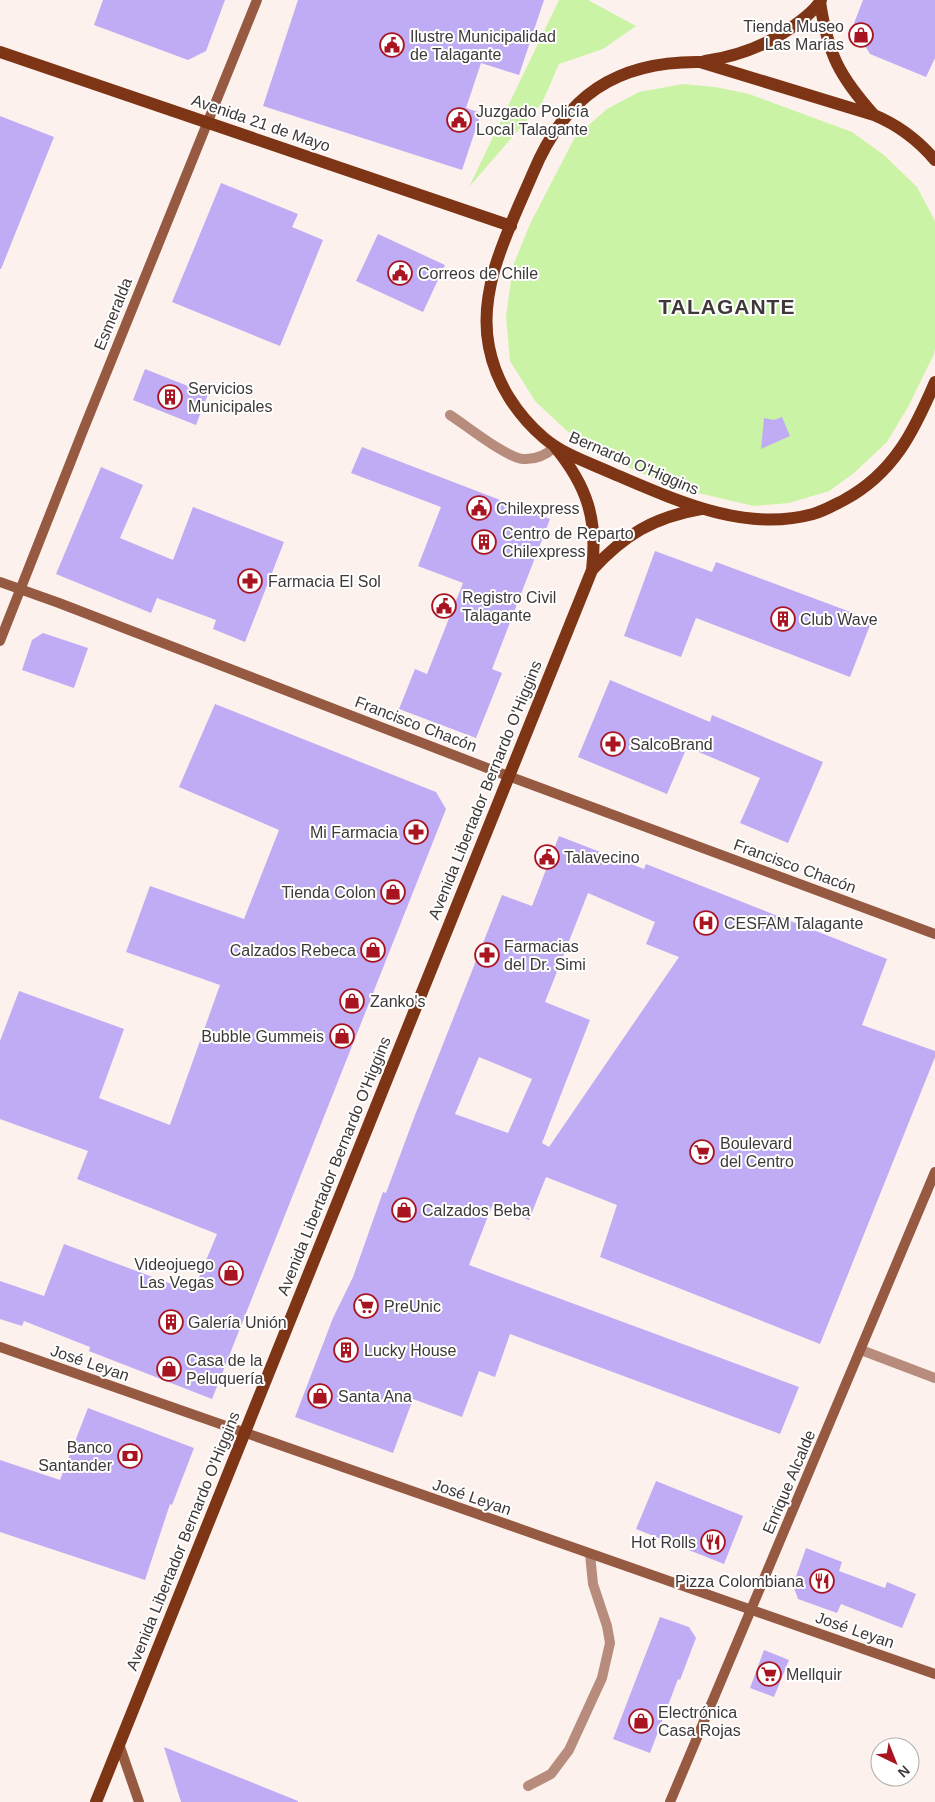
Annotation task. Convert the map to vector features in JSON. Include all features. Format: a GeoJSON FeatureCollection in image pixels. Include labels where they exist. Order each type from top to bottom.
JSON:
{"type":"FeatureCollection","features":[{"type":"Feature","properties":{"kind":"main road"},"geometry":{"type":"LineString","coordinates":[[700,62],[734,56],[774,39],[806,16],[820,1]]}},
{"type":"Feature","properties":{"kind":"main road"},"geometry":{"type":"LineString","coordinates":[[820,1],[824,31],[833,58],[846,82],[874,115]]}},
{"type":"Feature","properties":{"kind":"main road","name":"Avenida 21 de Mayo"},"geometry":{"type":"LineString","coordinates":[[0,52],[511,226]]}},
{"type":"Feature","properties":{"kind":"main road","name":"Bernardo O'Higgins"},"geometry":{"type":"LineString","coordinates":[[935,160],[915,139],[900,128],[874,115],[700,62],[668,63],[630,71],[611,79],[578,103],[564,118],[550,139],[537,164],[494,271],[486,312],[489,347],[500,380],[518,411],[530,426],[555,447],[633,482],[702,509],[728,516],[755,519],[812,514],[852,496],[888,467],[899,453],[921,415],[935,382]]}},
{"type":"Feature","properties":{"kind":"main road","name":"Avenida Libertador Bernardo O'Higgins"},"geometry":{"type":"LineString","coordinates":[[96,1802],[592,570],[595,548],[589,505],[581,484],[570,465],[555,447]]}},
{"type":"Feature","properties":{"kind":"main road","name":"Avenida Libertador Bernardo O'Higgins"},"geometry":{"type":"LineString","coordinates":[[592,570],[618,544],[641,528],[681,512],[702,509]]}},
{"type":"Feature","properties":{"kind":"street","name":"Esmeralda"},"geometry":{"type":"LineString","coordinates":[[0,641],[257,0]]}},
{"type":"Feature","properties":{"kind":"street","name":"Francisco Chacón"},"geometry":{"type":"LineString","coordinates":[[0,582],[508,776],[935,934]]}},
{"type":"Feature","properties":{"kind":"street","name":"Enrique Alcalde"},"geometry":{"type":"LineString","coordinates":[[670,1802],[935,1172]]}},
{"type":"Feature","properties":{"kind":"street","name":"José Leyan"},"geometry":{"type":"LineString","coordinates":[[0,1347],[935,1674]]}},
{"type":"Feature","properties":{"kind":"street"},"geometry":{"type":"LineString","coordinates":[[119,1744],[139,1802]]}},
{"type":"Feature","properties":{"kind":"lane"},"geometry":{"type":"LineString","coordinates":[[450,415],[515,458],[535,459],[546,455],[555,447]]}},
{"type":"Feature","properties":{"kind":"lane"},"geometry":{"type":"LineString","coordinates":[[861,1350],[935,1378]]}},
{"type":"Feature","properties":{"kind":"lane"},"geometry":{"type":"LineString","coordinates":[[528,1786],[551,1774],[569,1750],[602,1678],[610,1643],[607,1626],[592,1584],[590,1554]]}},
{"type":"Feature","properties":{"kind":"green space"},"geometry":{"type":"Polygon","coordinates":[[[559,0],[588,0],[636,26],[603,49],[559,64],[542,103],[469,187],[559,0]]]}},
{"type":"Feature","properties":{"kind":"green space"},"geometry":{"type":"Polygon","coordinates":[[[683,84],[715,87],[749,94],[852,132],[884,155],[917,187],[935,221],[934,354],[908,407],[887,442],[854,473],[829,491],[789,503],[754,506],[698,493],[651,477],[604,457],[567,431],[535,401],[510,361],[506,316],[513,266],[530,224],[575,137],[607,109],[639,92],[683,84]]]}},
{"type":"Feature","properties":{"kind":"building"},"geometry":{"type":"Polygon","coordinates":[[[103,0],[225,0],[206,51],[188,60],[94,25],[103,0]]]}},
{"type":"Feature","properties":{"kind":"building"},"geometry":{"type":"Polygon","coordinates":[[[298,0],[544,0],[519,75],[481,63],[466,108],[481,113],[462,170],[263,106],[298,0]]]}},
{"type":"Feature","properties":{"kind":"building"},"geometry":{"type":"Polygon","coordinates":[[[863,0],[935,0],[935,58],[926,77],[870,54],[853,26],[863,0]]]}},
{"type":"Feature","properties":{"kind":"building"},"geometry":{"type":"Polygon","coordinates":[[[0,116],[54,137],[1,269],[0,269],[0,116]]]}},
{"type":"Feature","properties":{"kind":"building"},"geometry":{"type":"Polygon","coordinates":[[[221,183],[298,214],[292,227],[323,240],[280,346],[172,302],[221,183]]]}},
{"type":"Feature","properties":{"kind":"building","name":"Correos de Chile"},"geometry":{"type":"Polygon","coordinates":[[[378,234],[445,265],[423,312],[356,281],[378,234]]]}},
{"type":"Feature","properties":{"kind":"building","name":"Servicios Municipales"},"geometry":{"type":"Polygon","coordinates":[[[145,369],[208,394],[196,425],[133,400],[145,369]]]}},
{"type":"Feature","properties":{"kind":"building"},"geometry":{"type":"Polygon","coordinates":[[[782,417],[790,436],[761,449],[764,418],[774,420],[782,417]]]}},
{"type":"Feature","properties":{"kind":"building"},"geometry":{"type":"Polygon","coordinates":[[[362,447],[550,519],[492,669],[502,673],[476,738],[399,709],[415,669],[427,674],[463,583],[418,566],[441,507],[351,473],[362,447]]]}},
{"type":"Feature","properties":{"kind":"building"},"geometry":{"type":"Polygon","coordinates":[[[101,467],[143,485],[120,538],[173,560],[193,507],[284,542],[245,642],[213,629],[216,620],[157,598],[151,613],[56,574],[101,467]]]}},
{"type":"Feature","properties":{"kind":"building","name":"Club Wave"},"geometry":{"type":"Polygon","coordinates":[[[655,551],[712,572],[716,562],[872,620],[850,677],[696,618],[681,657],[624,636],[655,551]]]}},
{"type":"Feature","properties":{"kind":"building"},"geometry":{"type":"Polygon","coordinates":[[[43,633],[88,648],[74,688],[22,670],[32,640],[43,633]]]}},
{"type":"Feature","properties":{"kind":"building"},"geometry":{"type":"Polygon","coordinates":[[[610,680],[710,722],[712,715],[823,762],[788,843],[740,823],[760,778],[687,747],[667,794],[578,757],[610,680]]]}},
{"type":"Feature","properties":{"kind":"building"},"geometry":{"type":"Polygon","coordinates":[[[215,704],[436,792],[446,809],[212,1399],[89,1351],[90,1347],[24,1321],[22,1326],[0,1319],[0,1281],[44,1296],[64,1244],[193,1292],[217,1234],[77,1179],[88,1151],[0,1119],[0,1041],[19,991],[124,1029],[99,1098],[170,1125],[220,985],[126,952],[150,886],[244,919],[279,830],[179,787],[215,704]]]}},
{"type":"Feature","properties":{"kind":"building"},"geometry":{"type":"Polygon","coordinates":[[[559,836],[644,869],[646,864],[887,959],[862,1025],[935,1051],[935,1057],[820,1344],[600,1257],[617,1205],[546,1177],[529,1220],[492,1206],[469,1265],[799,1387],[780,1434],[510,1334],[495,1377],[479,1371],[462,1417],[413,1399],[393,1453],[295,1417],[333,1318],[353,1277],[383,1192],[386,1193],[502,895],[532,906],[559,836]],[[588,893],[545,1002],[590,1020],[542,1143],[549,1147],[679,957],[646,944],[655,922],[588,893]],[[479,1057],[455,1114],[508,1133],[532,1079],[479,1057]]]}},
{"type":"Feature","properties":{"kind":"building"},"geometry":{"type":"Polygon","coordinates":[[[88,1408],[194,1448],[172,1505],[170,1504],[145,1580],[0,1532],[0,1460],[60,1480],[88,1408]]]}},
{"type":"Feature","properties":{"kind":"building"},"geometry":{"type":"Polygon","coordinates":[[[656,1481],[743,1516],[724,1564],[636,1529],[656,1481]]]}},
{"type":"Feature","properties":{"kind":"building"},"geometry":{"type":"Polygon","coordinates":[[[806,1548],[842,1562],[839,1571],[885,1588],[887,1582],[916,1594],[902,1628],[841,1604],[837,1613],[798,1599],[793,1585],[806,1548]]]}},
{"type":"Feature","properties":{"kind":"building"},"geometry":{"type":"Polygon","coordinates":[[[660,1617],[689,1627],[696,1638],[650,1753],[613,1739],[660,1617]]]}},
{"type":"Feature","properties":{"kind":"building","name":"Mellquir"},"geometry":{"type":"Polygon","coordinates":[[[764,1650],[789,1660],[774,1697],[750,1688],[764,1650]]]}},
{"type":"Feature","properties":{"kind":"building"},"geometry":{"type":"Polygon","coordinates":[[[164,1747],[298,1801],[298,1802],[181,1802],[164,1747]]]}},
{"type":"Feature","properties":{"kind":"place","name":"Tienda Museo Las Marías"},"geometry":{"type":"Point","coordinates":[861,35]}},
{"type":"Feature","properties":{"kind":"place","name":"Ilustre Municipalidad de Talagante"},"geometry":{"type":"Point","coordinates":[392,45]}},
{"type":"Feature","properties":{"kind":"place","name":"Juzgado Policía Local Talagante"},"geometry":{"type":"Point","coordinates":[459,120]}},
{"type":"Feature","properties":{"kind":"place","name":"Correos de Chile"},"geometry":{"type":"Point","coordinates":[400,273]}},
{"type":"Feature","properties":{"kind":"place","name":"Servicios Municipales"},"geometry":{"type":"Point","coordinates":[170,397]}},
{"type":"Feature","properties":{"kind":"place","name":"Chilexpress"},"geometry":{"type":"Point","coordinates":[479,508]}},
{"type":"Feature","properties":{"kind":"place","name":"Centro de Reparto Chilexpress"},"geometry":{"type":"Point","coordinates":[484,542]}},
{"type":"Feature","properties":{"kind":"place","name":"Farmacia El Sol"},"geometry":{"type":"Point","coordinates":[250,581]}},
{"type":"Feature","properties":{"kind":"place","name":"Registro Civil Talagante"},"geometry":{"type":"Point","coordinates":[444,606]}},
{"type":"Feature","properties":{"kind":"place","name":"Club Wave"},"geometry":{"type":"Point","coordinates":[783,619]}},
{"type":"Feature","properties":{"kind":"place","name":"SalcoBrand"},"geometry":{"type":"Point","coordinates":[613,744]}},
{"type":"Feature","properties":{"kind":"place","name":"Mi Farmacia"},"geometry":{"type":"Point","coordinates":[416,832]}},
{"type":"Feature","properties":{"kind":"place","name":"Talavecino"},"geometry":{"type":"Point","coordinates":[547,857]}},
{"type":"Feature","properties":{"kind":"place","name":"Tienda Colon"},"geometry":{"type":"Point","coordinates":[393,892]}},
{"type":"Feature","properties":{"kind":"place","name":"CESFAM Talagante"},"geometry":{"type":"Point","coordinates":[706,923]}},
{"type":"Feature","properties":{"kind":"place","name":"Calzados Rebeca"},"geometry":{"type":"Point","coordinates":[373,950]}},
{"type":"Feature","properties":{"kind":"place","name":"Farmacias del Dr. Simi"},"geometry":{"type":"Point","coordinates":[487,955]}},
{"type":"Feature","properties":{"kind":"place","name":"Zanko's"},"geometry":{"type":"Point","coordinates":[352,1001]}},
{"type":"Feature","properties":{"kind":"place","name":"Bubble Gummeis"},"geometry":{"type":"Point","coordinates":[342,1036]}},
{"type":"Feature","properties":{"kind":"place","name":"Boulevard del Centro"},"geometry":{"type":"Point","coordinates":[702,1152]}},
{"type":"Feature","properties":{"kind":"place","name":"Calzados Beba"},"geometry":{"type":"Point","coordinates":[404,1210]}},
{"type":"Feature","properties":{"kind":"place","name":"Videojuego Las Vegas"},"geometry":{"type":"Point","coordinates":[231,1273]}},
{"type":"Feature","properties":{"kind":"place","name":"PreUnic"},"geometry":{"type":"Point","coordinates":[366,1306]}},
{"type":"Feature","properties":{"kind":"place","name":"Galería Unión"},"geometry":{"type":"Point","coordinates":[171,1322]}},
{"type":"Feature","properties":{"kind":"place","name":"Lucky House"},"geometry":{"type":"Point","coordinates":[346,1350]}},
{"type":"Feature","properties":{"kind":"place","name":"Casa de la Peluquería"},"geometry":{"type":"Point","coordinates":[169,1369]}},
{"type":"Feature","properties":{"kind":"place","name":"Santa Ana"},"geometry":{"type":"Point","coordinates":[320,1396]}},
{"type":"Feature","properties":{"kind":"place","name":"Banco Santander"},"geometry":{"type":"Point","coordinates":[130,1456]}},
{"type":"Feature","properties":{"kind":"place","name":"Hot Rolls"},"geometry":{"type":"Point","coordinates":[713,1542]}},
{"type":"Feature","properties":{"kind":"place","name":"Pizza Colombiana"},"geometry":{"type":"Point","coordinates":[822,1581]}},
{"type":"Feature","properties":{"kind":"place","name":"Mellquir"},"geometry":{"type":"Point","coordinates":[769,1674]}},
{"type":"Feature","properties":{"kind":"place","name":"Electrónica Casa Rojas"},"geometry":{"type":"Point","coordinates":[641,1721]}},
{"type":"Feature","properties":{"kind":"district","name":"TALAGANTE"},"geometry":{"type":"Point","coordinates":[727,306]}}]}
